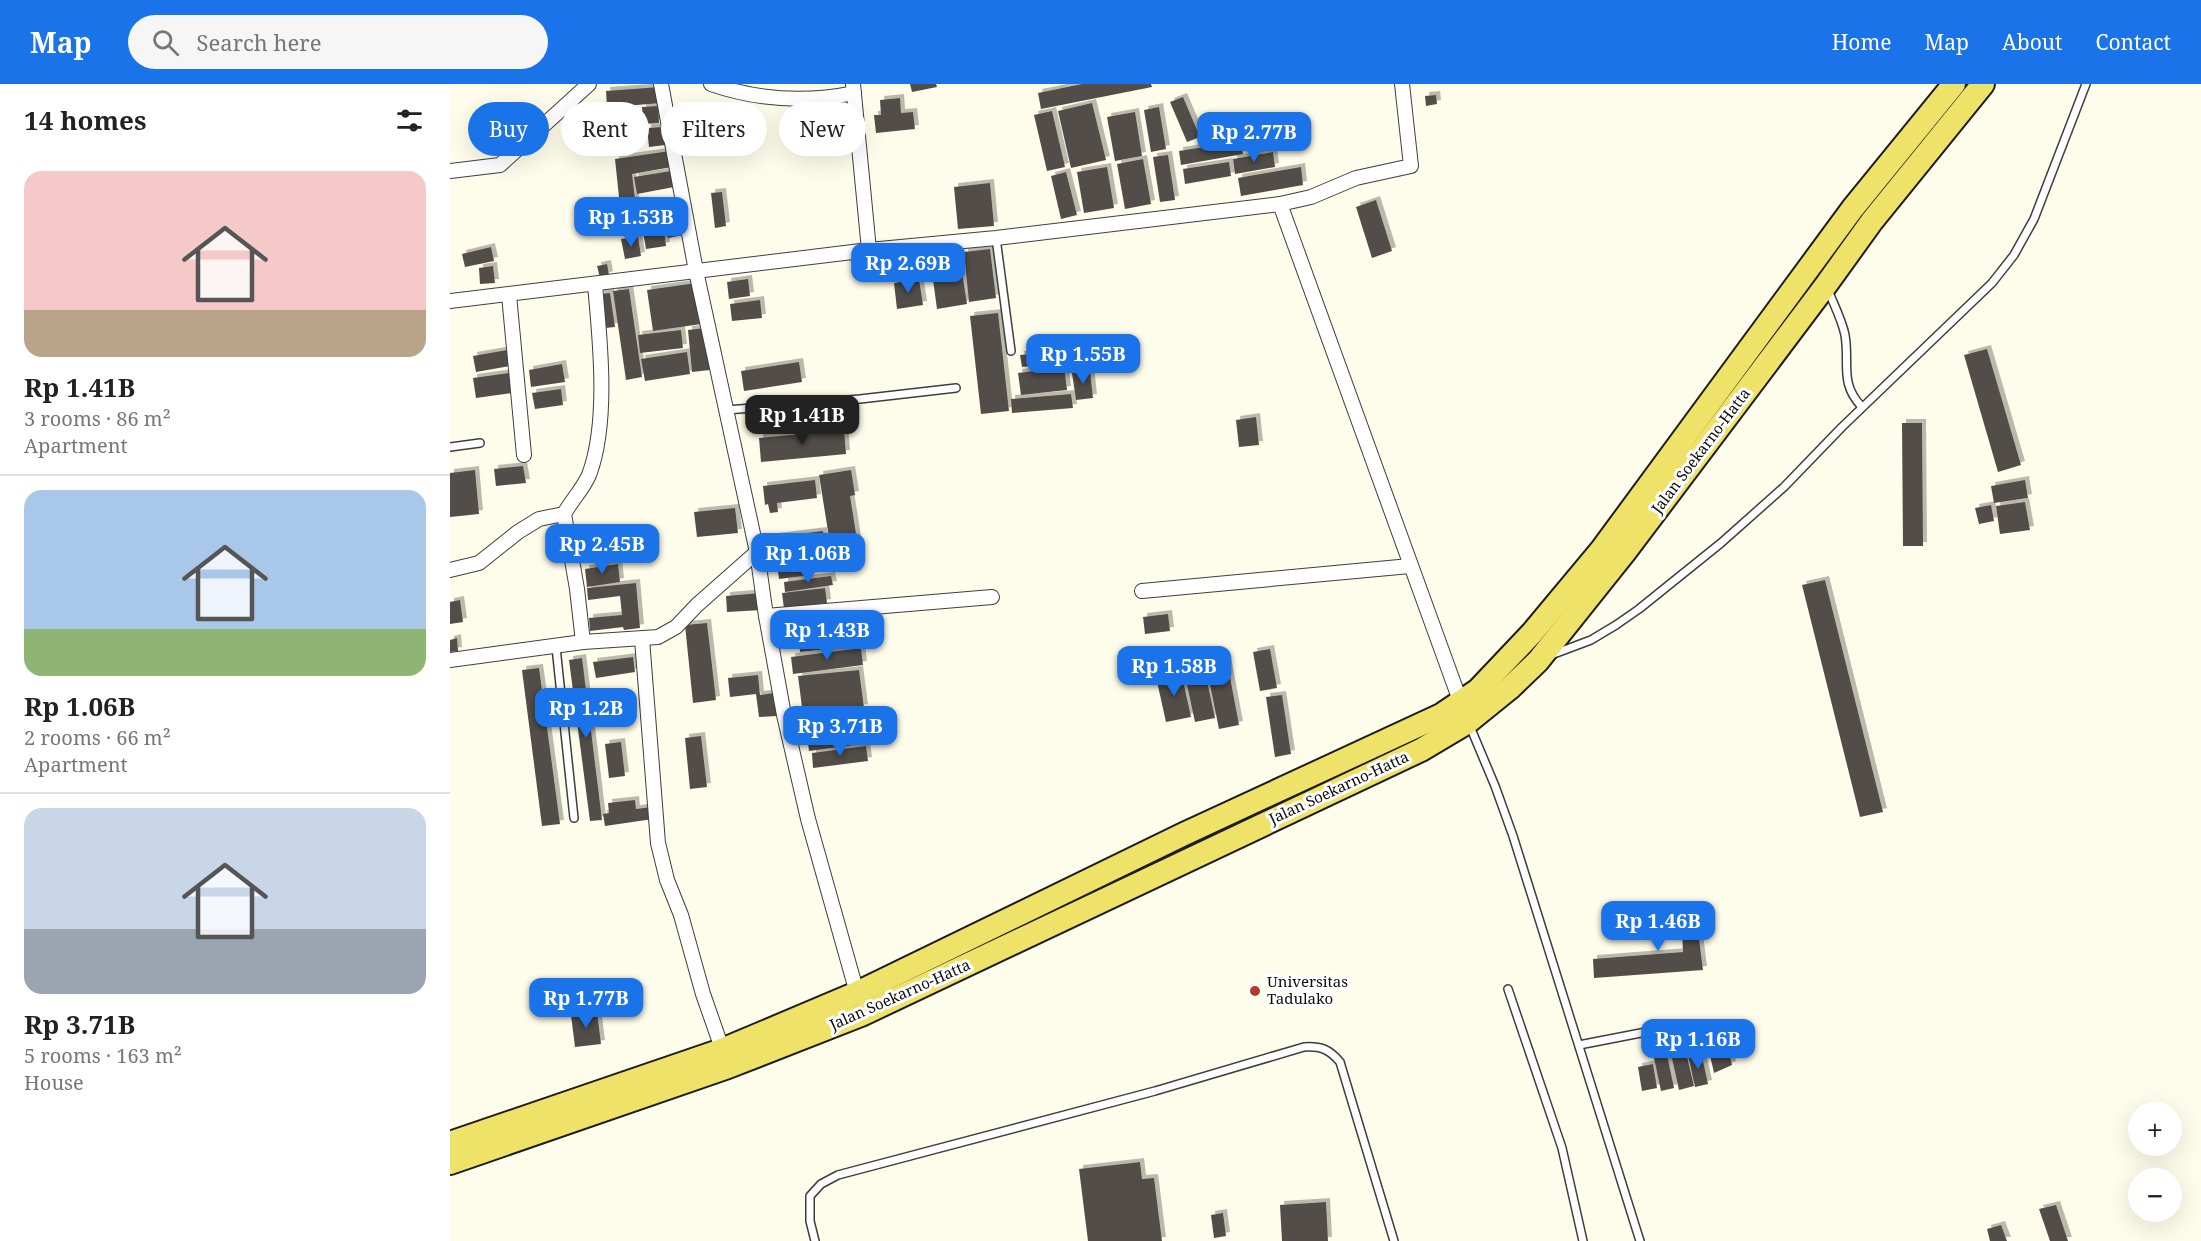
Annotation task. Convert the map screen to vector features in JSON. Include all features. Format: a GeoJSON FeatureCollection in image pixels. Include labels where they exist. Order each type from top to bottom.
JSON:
{"type":"FeatureCollection","features":[{"type":"Feature","properties":{"kind":"main road","name":"Jalan Soekarno-Hatta"},"geometry":{"type":"LineString","coordinates":[[1465,712],[1478,690],[1532,633],[1602,549],[1853,208],[1954,84]]}},
{"type":"Feature","properties":{"kind":"main road","name":"Jalan Soekarno-Hatta"},"geometry":{"type":"LineString","coordinates":[[450,1143],[861,1015],[1421,750],[1465,712],[1510,688],[1538,661],[1625,552],[1826,285],[1872,220],[1983,84]]}},
{"type":"Feature","properties":{"kind":"main road"},"geometry":{"type":"LineString","coordinates":[[1798,285],[1811,305]]}},
{"type":"Feature","properties":{"kind":"main road","name":"Jalan Soekarno-Hatta"},"geometry":{"type":"LineString","coordinates":[[450,1162],[725,1059],[1184,834],[1441,715],[1465,712]]}},
{"type":"Feature","properties":{"kind":"street"},"geometry":{"type":"LineString","coordinates":[[450,171],[500,165],[589,84]]}},
{"type":"Feature","properties":{"kind":"street"},"geometry":{"type":"LineString","coordinates":[[661,84],[696,271],[757,552],[784,715],[808,819],[857,993]]}},
{"type":"Feature","properties":{"kind":"street"},"geometry":{"type":"LineString","coordinates":[[711,84],[738,93],[792,100],[833,97],[854,88],[869,250]]}},
{"type":"Feature","properties":{"kind":"street"},"geometry":{"type":"LineString","coordinates":[[450,301],[869,250],[996,238],[1280,204],[1311,197],[1356,178],[1411,166],[1402,84]]}},
{"type":"Feature","properties":{"kind":"street"},"geometry":{"type":"LineString","coordinates":[[1280,204],[1465,712]]}},
{"type":"Feature","properties":{"kind":"street"},"geometry":{"type":"LineString","coordinates":[[583,642],[577,589],[564,514],[588,477],[599,432],[601,364],[596,285]]}},
{"type":"Feature","properties":{"kind":"street"},"geometry":{"type":"LineString","coordinates":[[509,295],[524,455]]}},
{"type":"Feature","properties":{"kind":"street"},"geometry":{"type":"LineString","coordinates":[[450,570],[479,563],[518,532],[539,519],[564,514]]}},
{"type":"Feature","properties":{"kind":"street"},"geometry":{"type":"LineString","coordinates":[[450,660],[583,642],[658,637],[676,627],[697,605],[757,552]]}},
{"type":"Feature","properties":{"kind":"street"},"geometry":{"type":"LineString","coordinates":[[1142,591],[1410,566]]}},
{"type":"Feature","properties":{"kind":"street"},"geometry":{"type":"LineString","coordinates":[[766,616],[992,597]]}},
{"type":"Feature","properties":{"kind":"street"},"geometry":{"type":"LineString","coordinates":[[642,639],[658,843],[667,880],[681,915],[703,994],[725,1059]]}},
{"type":"Feature","properties":{"kind":"lane"},"geometry":{"type":"LineString","coordinates":[[1538,661],[1591,640],[1639,609],[1721,543],[1784,487],[1862,407],[1992,284],[2014,255],[2034,219],[2086,84]]}},
{"type":"Feature","properties":{"kind":"lane"},"geometry":{"type":"LineString","coordinates":[[996,238],[1011,351]]}},
{"type":"Feature","properties":{"kind":"lane"},"geometry":{"type":"LineString","coordinates":[[1826,285],[1845,339],[1845,376],[1851,394],[1862,407]]}},
{"type":"Feature","properties":{"kind":"lane"},"geometry":{"type":"LineString","coordinates":[[727,410],[956,388]]}},
{"type":"Feature","properties":{"kind":"lane"},"geometry":{"type":"LineString","coordinates":[[450,447],[480,442]]}},
{"type":"Feature","properties":{"kind":"lane"},"geometry":{"type":"LineString","coordinates":[[556,647],[574,818]]}},
{"type":"Feature","properties":{"kind":"lane"},"geometry":{"type":"LineString","coordinates":[[1465,712],[1513,836],[1640,1241]]}},
{"type":"Feature","properties":{"kind":"lane"},"geometry":{"type":"LineString","coordinates":[[1508,989],[1562,1148],[1583,1241]]}},
{"type":"Feature","properties":{"kind":"lane"},"geometry":{"type":"LineString","coordinates":[[1579,1045],[1682,1025]]}},
{"type":"Feature","properties":{"kind":"lane"},"geometry":{"type":"LineString","coordinates":[[815,1241],[810,1221],[810,1196],[821,1184],[838,1174],[1155,1091],[1304,1047],[1318,1046],[1331,1051],[1340,1062],[1394,1241]]}},
{"type":"Feature","properties":{"kind":"building"},"geometry":{"type":"Polygon","coordinates":[[[910,84],[936,84],[937,87],[912,92],[910,84]]]}},
{"type":"Feature","properties":{"kind":"building"},"geometry":{"type":"Polygon","coordinates":[[[1082,84],[1151,84],[1152,87],[1041,109],[1038,93],[1082,84]]]}},
{"type":"Feature","properties":{"kind":"building"},"geometry":{"type":"Polygon","coordinates":[[[659,87],[661,103],[607,102],[606,91],[659,87]]]}},
{"type":"Feature","properties":{"kind":"building"},"geometry":{"type":"Polygon","coordinates":[[[1436,95],[1437,104],[1426,106],[1425,96],[1436,95]]]}},
{"type":"Feature","properties":{"kind":"building"},"geometry":{"type":"Polygon","coordinates":[[[1183,97],[1200,137],[1187,142],[1170,102],[1183,97]]]}},
{"type":"Feature","properties":{"kind":"building"},"geometry":{"type":"Polygon","coordinates":[[[900,98],[901,113],[913,112],[915,129],[876,133],[874,115],[881,115],[880,100],[900,98]]]}},
{"type":"Feature","properties":{"kind":"building"},"geometry":{"type":"Polygon","coordinates":[[[1092,103],[1106,160],[1071,168],[1058,111],[1092,103]]]}},
{"type":"Feature","properties":{"kind":"building"},"geometry":{"type":"Polygon","coordinates":[[[658,106],[659,123],[649,124],[649,107],[658,106]]]}},
{"type":"Feature","properties":{"kind":"building"},"geometry":{"type":"Polygon","coordinates":[[[1159,107],[1166,149],[1151,152],[1144,110],[1159,107]]]}},
{"type":"Feature","properties":{"kind":"building"},"geometry":{"type":"Polygon","coordinates":[[[1052,111],[1065,167],[1047,171],[1034,115],[1052,111]]]}},
{"type":"Feature","properties":{"kind":"building"},"geometry":{"type":"Polygon","coordinates":[[[1135,112],[1142,156],[1115,161],[1107,117],[1135,112]]]}},
{"type":"Feature","properties":{"kind":"building"},"geometry":{"type":"Polygon","coordinates":[[[661,127],[661,146],[649,147],[649,128],[661,127]]]}},
{"type":"Feature","properties":{"kind":"building"},"geometry":{"type":"Polygon","coordinates":[[[1241,141],[1243,154],[1181,165],[1179,151],[1241,141]]]}},
{"type":"Feature","properties":{"kind":"building"},"geometry":{"type":"Polygon","coordinates":[[[661,152],[661,156],[671,156],[672,167],[632,174],[639,233],[623,235],[615,159],[649,156],[649,154],[661,152]]]}},
{"type":"Feature","properties":{"kind":"building"},"geometry":{"type":"Polygon","coordinates":[[[1273,152],[1275,167],[1235,174],[1233,159],[1273,152]]]}},
{"type":"Feature","properties":{"kind":"building"},"geometry":{"type":"Polygon","coordinates":[[[1168,155],[1175,200],[1160,202],[1153,157],[1168,155]]]}},
{"type":"Feature","properties":{"kind":"building"},"geometry":{"type":"Polygon","coordinates":[[[1143,159],[1151,204],[1125,209],[1117,164],[1143,159]]]}},
{"type":"Feature","properties":{"kind":"building"},"geometry":{"type":"Polygon","coordinates":[[[1229,162],[1231,176],[1185,184],[1183,169],[1229,162]]]}},
{"type":"Feature","properties":{"kind":"building"},"geometry":{"type":"Polygon","coordinates":[[[1107,167],[1114,208],[1084,213],[1077,172],[1107,167]]]}},
{"type":"Feature","properties":{"kind":"building"},"geometry":{"type":"Polygon","coordinates":[[[1301,167],[1303,185],[1241,196],[1238,178],[1301,167]]]}},
{"type":"Feature","properties":{"kind":"building"},"geometry":{"type":"Polygon","coordinates":[[[671,171],[674,187],[637,194],[634,177],[671,171]]]}},
{"type":"Feature","properties":{"kind":"building"},"geometry":{"type":"Polygon","coordinates":[[[1066,172],[1077,215],[1061,219],[1051,176],[1066,172]]]}},
{"type":"Feature","properties":{"kind":"building"},"geometry":{"type":"Polygon","coordinates":[[[990,183],[994,226],[958,229],[954,187],[990,183]]]}},
{"type":"Feature","properties":{"kind":"building"},"geometry":{"type":"Polygon","coordinates":[[[722,192],[726,226],[715,228],[711,193],[722,192]]]}},
{"type":"Feature","properties":{"kind":"building"},"geometry":{"type":"Polygon","coordinates":[[[1376,200],[1392,251],[1372,258],[1356,207],[1376,200]]]}},
{"type":"Feature","properties":{"kind":"building"},"geometry":{"type":"Polygon","coordinates":[[[678,207],[683,235],[668,238],[663,210],[678,207]]]}},
{"type":"Feature","properties":{"kind":"building"},"geometry":{"type":"Polygon","coordinates":[[[662,213],[664,227],[643,230],[641,216],[662,213]]]}},
{"type":"Feature","properties":{"kind":"building"},"geometry":{"type":"Polygon","coordinates":[[[664,230],[666,246],[646,249],[643,232],[664,230]]]}},
{"type":"Feature","properties":{"kind":"building"},"geometry":{"type":"Polygon","coordinates":[[[638,237],[641,256],[625,259],[621,239],[638,237]]]}},
{"type":"Feature","properties":{"kind":"building"},"geometry":{"type":"Polygon","coordinates":[[[491,247],[494,261],[465,267],[462,254],[491,247]]]}},
{"type":"Feature","properties":{"kind":"building"},"geometry":{"type":"Polygon","coordinates":[[[990,249],[996,298],[969,302],[964,252],[990,249]]]}},
{"type":"Feature","properties":{"kind":"building"},"geometry":{"type":"Polygon","coordinates":[[[960,260],[967,304],[937,309],[931,265],[960,260]]]}},
{"type":"Feature","properties":{"kind":"building"},"geometry":{"type":"Polygon","coordinates":[[[607,264],[609,275],[600,278],[597,266],[607,264]]]}},
{"type":"Feature","properties":{"kind":"building"},"geometry":{"type":"Polygon","coordinates":[[[493,266],[495,283],[480,284],[479,268],[493,266]]]}},
{"type":"Feature","properties":{"kind":"building"},"geometry":{"type":"Polygon","coordinates":[[[748,279],[750,296],[729,299],[727,282],[748,279]]]}},
{"type":"Feature","properties":{"kind":"building"},"geometry":{"type":"Polygon","coordinates":[[[919,279],[923,305],[897,309],[894,283],[919,279]]]}},
{"type":"Feature","properties":{"kind":"building"},"geometry":{"type":"Polygon","coordinates":[[[696,283],[701,324],[653,331],[647,290],[696,283]]]}},
{"type":"Feature","properties":{"kind":"building"},"geometry":{"type":"Polygon","coordinates":[[[629,289],[642,377],[626,380],[613,291],[629,289]]]}},
{"type":"Feature","properties":{"kind":"building"},"geometry":{"type":"Polygon","coordinates":[[[610,293],[615,327],[605,328],[600,294],[610,293]]]}},
{"type":"Feature","properties":{"kind":"building"},"geometry":{"type":"Polygon","coordinates":[[[760,300],[762,318],[732,321],[730,304],[760,300]]]}},
{"type":"Feature","properties":{"kind":"building"},"geometry":{"type":"Polygon","coordinates":[[[998,313],[1009,411],[981,414],[970,316],[998,313]]]}},
{"type":"Feature","properties":{"kind":"building"},"geometry":{"type":"Polygon","coordinates":[[[705,328],[710,370],[692,372],[688,330],[705,328]]]}},
{"type":"Feature","properties":{"kind":"building"},"geometry":{"type":"Polygon","coordinates":[[[681,330],[683,348],[640,353],[638,335],[681,330]]]}},
{"type":"Feature","properties":{"kind":"building"},"geometry":{"type":"Polygon","coordinates":[[[513,349],[516,365],[476,372],[473,356],[513,349]]]}},
{"type":"Feature","properties":{"kind":"building"},"geometry":{"type":"Polygon","coordinates":[[[1987,349],[2021,465],[1998,472],[1964,355],[1987,349]]]}},
{"type":"Feature","properties":{"kind":"building"},"geometry":{"type":"Polygon","coordinates":[[[1066,351],[1067,363],[1022,367],[1020,355],[1066,351]]]}},
{"type":"Feature","properties":{"kind":"building"},"geometry":{"type":"Polygon","coordinates":[[[687,352],[690,374],[645,381],[641,359],[687,352]]]}},
{"type":"Feature","properties":{"kind":"building"},"geometry":{"type":"Polygon","coordinates":[[[799,362],[802,382],[744,391],[741,371],[799,362]]]}},
{"type":"Feature","properties":{"kind":"building"},"geometry":{"type":"Polygon","coordinates":[[[562,364],[565,382],[531,387],[529,370],[562,364]]]}},
{"type":"Feature","properties":{"kind":"building"},"geometry":{"type":"Polygon","coordinates":[[[1064,367],[1067,390],[1021,395],[1018,373],[1064,367]]]}},
{"type":"Feature","properties":{"kind":"building"},"geometry":{"type":"Polygon","coordinates":[[[1090,371],[1093,398],[1076,400],[1072,373],[1090,371]]]}},
{"type":"Feature","properties":{"kind":"building"},"geometry":{"type":"Polygon","coordinates":[[[509,373],[512,393],[476,398],[473,378],[509,373]]]}},
{"type":"Feature","properties":{"kind":"building"},"geometry":{"type":"Polygon","coordinates":[[[561,389],[563,405],[535,409],[532,393],[561,389]]]}},
{"type":"Feature","properties":{"kind":"building"},"geometry":{"type":"Polygon","coordinates":[[[1071,394],[1073,408],[1012,413],[1011,399],[1071,394]]]}},
{"type":"Feature","properties":{"kind":"building"},"geometry":{"type":"Polygon","coordinates":[[[1256,417],[1259,445],[1239,447],[1236,420],[1256,417]]]}},
{"type":"Feature","properties":{"kind":"building"},"geometry":{"type":"Polygon","coordinates":[[[1902,423],[1922,423],[1923,546],[1903,546],[1902,423]]]}},
{"type":"Feature","properties":{"kind":"building"},"geometry":{"type":"Polygon","coordinates":[[[844,430],[846,454],[761,462],[759,438],[844,430]]]}},
{"type":"Feature","properties":{"kind":"building"},"geometry":{"type":"Polygon","coordinates":[[[523,466],[526,483],[496,486],[494,469],[523,466]]]}},
{"type":"Feature","properties":{"kind":"building"},"geometry":{"type":"Polygon","coordinates":[[[475,470],[479,514],[450,517],[450,473],[475,470]]]}},
{"type":"Feature","properties":{"kind":"building"},"geometry":{"type":"Polygon","coordinates":[[[851,470],[855,495],[850,496],[858,546],[831,550],[819,475],[851,470]]]}},
{"type":"Feature","properties":{"kind":"building"},"geometry":{"type":"Polygon","coordinates":[[[815,480],[817,498],[777,503],[778,512],[770,513],[768,504],[765,505],[763,486],[815,480]]]}},
{"type":"Feature","properties":{"kind":"building"},"geometry":{"type":"Polygon","coordinates":[[[2025,480],[2028,498],[1994,503],[1991,486],[2025,480]]]}},
{"type":"Feature","properties":{"kind":"building"},"geometry":{"type":"Polygon","coordinates":[[[2025,502],[2030,530],[2000,534],[1996,506],[2025,502]]]}},
{"type":"Feature","properties":{"kind":"building"},"geometry":{"type":"Polygon","coordinates":[[[1991,505],[1994,521],[1979,524],[1975,508],[1991,505]]]}},
{"type":"Feature","properties":{"kind":"building"},"geometry":{"type":"Polygon","coordinates":[[[735,508],[738,533],[697,537],[694,512],[735,508]]]}},
{"type":"Feature","properties":{"kind":"building"},"geometry":{"type":"Polygon","coordinates":[[[823,531],[825,547],[776,553],[774,537],[823,531]]]}},
{"type":"Feature","properties":{"kind":"building"},"geometry":{"type":"Polygon","coordinates":[[[801,552],[804,576],[779,579],[776,556],[801,552]]]}},
{"type":"Feature","properties":{"kind":"building"},"geometry":{"type":"Polygon","coordinates":[[[618,564],[620,582],[587,587],[585,569],[618,564]]]}},
{"type":"Feature","properties":{"kind":"building"},"geometry":{"type":"Polygon","coordinates":[[[831,576],[833,585],[785,592],[784,582],[831,576]]]}},
{"type":"Feature","properties":{"kind":"building"},"geometry":{"type":"Polygon","coordinates":[[[1825,580],[1883,812],[1860,817],[1802,585],[1825,580]]]}},
{"type":"Feature","properties":{"kind":"building"},"geometry":{"type":"Polygon","coordinates":[[[636,583],[640,628],[624,630],[623,627],[590,631],[589,618],[622,615],[620,596],[588,600],[587,588],[636,583]]]}},
{"type":"Feature","properties":{"kind":"building"},"geometry":{"type":"Polygon","coordinates":[[[825,588],[827,603],[784,609],[782,593],[825,588]]]}},
{"type":"Feature","properties":{"kind":"building"},"geometry":{"type":"Polygon","coordinates":[[[761,593],[762,610],[727,612],[726,596],[761,593]]]}},
{"type":"Feature","properties":{"kind":"building"},"geometry":{"type":"Polygon","coordinates":[[[460,600],[463,622],[450,624],[450,602],[460,600]]]}},
{"type":"Feature","properties":{"kind":"building"},"geometry":{"type":"Polygon","coordinates":[[[1168,614],[1170,631],[1145,634],[1143,617],[1168,614]]]}},
{"type":"Feature","properties":{"kind":"building"},"geometry":{"type":"Polygon","coordinates":[[[839,621],[841,636],[836,637],[837,648],[800,652],[799,642],[790,643],[788,627],[839,621]]]}},
{"type":"Feature","properties":{"kind":"building"},"geometry":{"type":"Polygon","coordinates":[[[707,623],[716,700],[693,703],[685,625],[707,623]]]}},
{"type":"Feature","properties":{"kind":"building"},"geometry":{"type":"Polygon","coordinates":[[[457,638],[458,651],[450,652],[450,640],[457,638]]]}},
{"type":"Feature","properties":{"kind":"building"},"geometry":{"type":"Polygon","coordinates":[[[861,648],[863,665],[793,674],[791,657],[861,648]]]}},
{"type":"Feature","properties":{"kind":"building"},"geometry":{"type":"Polygon","coordinates":[[[1270,649],[1277,688],[1260,691],[1253,652],[1270,649]]]}},
{"type":"Feature","properties":{"kind":"building"},"geometry":{"type":"Polygon","coordinates":[[[633,657],[635,672],[596,678],[593,662],[633,657]]]}},
{"type":"Feature","properties":{"kind":"building"},"geometry":{"type":"Polygon","coordinates":[[[582,658],[602,820],[590,821],[569,660],[582,658]]]}},
{"type":"Feature","properties":{"kind":"building"},"geometry":{"type":"Polygon","coordinates":[[[1227,661],[1239,725],[1219,729],[1206,665],[1227,661]]]}},
{"type":"Feature","properties":{"kind":"building"},"geometry":{"type":"Polygon","coordinates":[[[1204,667],[1215,718],[1195,722],[1184,671],[1204,667]]]}},
{"type":"Feature","properties":{"kind":"building"},"geometry":{"type":"Polygon","coordinates":[[[539,668],[560,824],[542,826],[522,670],[539,668]]]}},
{"type":"Feature","properties":{"kind":"building"},"geometry":{"type":"Polygon","coordinates":[[[859,670],[864,708],[803,715],[798,676],[859,670]]]}},
{"type":"Feature","properties":{"kind":"building"},"geometry":{"type":"Polygon","coordinates":[[[1181,671],[1191,717],[1166,722],[1156,677],[1181,671]]]}},
{"type":"Feature","properties":{"kind":"building"},"geometry":{"type":"Polygon","coordinates":[[[758,675],[760,695],[774,693],[777,716],[759,717],[756,694],[730,697],[728,678],[758,675]]]}},
{"type":"Feature","properties":{"kind":"building"},"geometry":{"type":"Polygon","coordinates":[[[1282,695],[1291,754],[1275,757],[1266,697],[1282,695]]]}},
{"type":"Feature","properties":{"kind":"building"},"geometry":{"type":"Polygon","coordinates":[[[865,711],[869,743],[809,751],[805,719],[865,711]]]}},
{"type":"Feature","properties":{"kind":"building"},"geometry":{"type":"Polygon","coordinates":[[[701,736],[707,787],[690,789],[685,738],[701,736]]]}},
{"type":"Feature","properties":{"kind":"building"},"geometry":{"type":"Polygon","coordinates":[[[621,742],[625,776],[609,778],[605,744],[621,742]]]}},
{"type":"Feature","properties":{"kind":"building"},"geometry":{"type":"Polygon","coordinates":[[[866,746],[868,761],[813,768],[812,753],[866,746]]]}},
{"type":"Feature","properties":{"kind":"building"},"geometry":{"type":"Polygon","coordinates":[[[635,800],[636,809],[651,807],[653,819],[605,826],[603,814],[609,813],[608,803],[635,800]]]}},
{"type":"Feature","properties":{"kind":"building"},"geometry":{"type":"Polygon","coordinates":[[[1696,915],[1703,970],[1594,978],[1593,959],[1683,952],[1682,931],[1645,934],[1644,919],[1696,915]]]}},
{"type":"Feature","properties":{"kind":"building"},"geometry":{"type":"Polygon","coordinates":[[[597,1012],[601,1044],[575,1047],[571,1015],[597,1012]]]}},
{"type":"Feature","properties":{"kind":"building"},"geometry":{"type":"Polygon","coordinates":[[[1681,1032],[1694,1086],[1679,1090],[1667,1036],[1681,1032]]]}},
{"type":"Feature","properties":{"kind":"building"},"geometry":{"type":"Polygon","coordinates":[[[1663,1036],[1674,1088],[1661,1091],[1650,1039],[1663,1036]]]}},
{"type":"Feature","properties":{"kind":"building"},"geometry":{"type":"Polygon","coordinates":[[[1726,1040],[1732,1065],[1714,1073],[1708,1046],[1726,1040]]]}},
{"type":"Feature","properties":{"kind":"building"},"geometry":{"type":"Polygon","coordinates":[[[1701,1052],[1708,1084],[1695,1087],[1688,1055],[1701,1052]]]}},
{"type":"Feature","properties":{"kind":"building"},"geometry":{"type":"Polygon","coordinates":[[[1653,1064],[1657,1088],[1642,1091],[1638,1067],[1653,1064]]]}},
{"type":"Feature","properties":{"kind":"building"},"geometry":{"type":"Polygon","coordinates":[[[1140,1162],[1142,1179],[1154,1178],[1162,1241],[1088,1241],[1079,1169],[1140,1162]]]}},
{"type":"Feature","properties":{"kind":"building"},"geometry":{"type":"Polygon","coordinates":[[[1326,1202],[1328,1241],[1282,1241],[1280,1205],[1326,1202]]]}},
{"type":"Feature","properties":{"kind":"building"},"geometry":{"type":"Polygon","coordinates":[[[2056,1205],[2068,1241],[2050,1241],[2039,1209],[2056,1205]]]}},
{"type":"Feature","properties":{"kind":"building"},"geometry":{"type":"Polygon","coordinates":[[[1223,1213],[1226,1236],[1214,1238],[1211,1215],[1223,1213]]]}},
{"type":"Feature","properties":{"kind":"building"},"geometry":{"type":"Polygon","coordinates":[[[2001,1225],[2007,1241],[1990,1241],[1987,1229],[2001,1225]]]}},
{"type":"Feature","properties":{"kind":"place","name":"Universitas Tadulako"},"geometry":{"type":"Point","coordinates":[1255,991]}}]}
